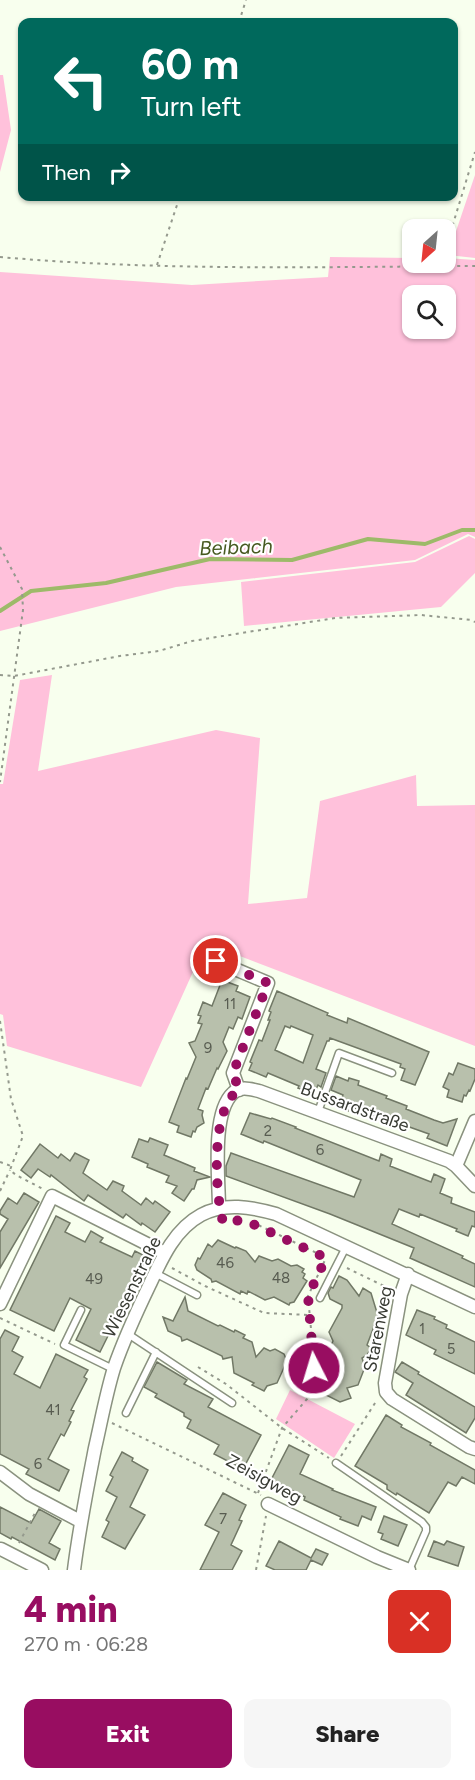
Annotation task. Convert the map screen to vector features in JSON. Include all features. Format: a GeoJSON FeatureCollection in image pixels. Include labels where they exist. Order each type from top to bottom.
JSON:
{"type":"FeatureCollection","features":[{"type":"Feature","properties":{"kind":"street"},"geometry":{"type":"LineString","coordinates":[[216,961],[268,983],[233,1073],[239,1090],[232,1094],[227,1102],[219,1127],[217,1139],[219,1208]]}},
{"type":"Feature","properties":{"kind":"street","name":"Bussardstraße"},"geometry":{"type":"LineString","coordinates":[[239,1090],[248,1088],[260,1091],[449,1161],[475,1186]]}},
{"type":"Feature","properties":{"kind":"street"},"geometry":{"type":"LineString","coordinates":[[456,1166],[475,1121]]}},
{"type":"Feature","properties":{"kind":"street"},"geometry":{"type":"LineString","coordinates":[[0,1304],[52,1196],[160,1262]]}},
{"type":"Feature","properties":{"kind":"street","name":"Wiesenstraße"},"geometry":{"type":"LineString","coordinates":[[74,1570],[80,1521],[102,1418],[126,1333],[160,1262],[179,1233],[202,1214],[219,1208],[253,1207],[276,1214],[475,1307]]}},
{"type":"Feature","properties":{"kind":"street","name":"Starenweg"},"geometry":{"type":"LineString","coordinates":[[408,1274],[401,1294],[385,1383],[386,1392],[402,1405],[475,1449]]}},
{"type":"Feature","properties":{"kind":"street"},"geometry":{"type":"LineString","coordinates":[[0,1472],[29,1494],[80,1521]]}},
{"type":"Feature","properties":{"kind":"street","name":"Zeisigweg"},"geometry":{"type":"LineString","coordinates":[[268,1504],[409,1570]]}},
{"type":"Feature","properties":{"kind":"street"},"geometry":{"type":"LineString","coordinates":[[5,1551],[42,1570]]}},
{"type":"Feature","properties":{"kind":"lane"},"geometry":{"type":"LineString","coordinates":[[318,1113],[339,1053],[392,1073]]}},
{"type":"Feature","properties":{"kind":"lane"},"geometry":{"type":"LineString","coordinates":[[320,1298],[346,1245]]}},
{"type":"Feature","properties":{"kind":"lane"},"geometry":{"type":"LineString","coordinates":[[160,1262],[197,1294]]}},
{"type":"Feature","properties":{"kind":"lane"},"geometry":{"type":"LineString","coordinates":[[81,1310],[64,1345],[114,1370]]}},
{"type":"Feature","properties":{"kind":"lane"},"geometry":{"type":"LineString","coordinates":[[126,1333],[232,1403]]}},
{"type":"Feature","properties":{"kind":"lane"},"geometry":{"type":"LineString","coordinates":[[126,1413],[156,1352]]}},
{"type":"Feature","properties":{"kind":"lane","name":"Zeisigweg"},"geometry":{"type":"LineString","coordinates":[[336,1463],[426,1527],[409,1570]]}},
{"type":"Feature","properties":{"kind":"path"},"geometry":{"type":"LineString","coordinates":[[240,18],[246,0]]}},
{"type":"Feature","properties":{"kind":"path"},"geometry":{"type":"LineString","coordinates":[[455,219],[475,152]]}},
{"type":"Feature","properties":{"kind":"path"},"geometry":{"type":"LineString","coordinates":[[158,265],[178,201]]}},
{"type":"Feature","properties":{"kind":"path"},"geometry":{"type":"LineString","coordinates":[[0,257],[57,262],[236,267],[402,265]]}},
{"type":"Feature","properties":{"kind":"path"},"geometry":{"type":"LineString","coordinates":[[456,265],[475,266]]}},
{"type":"Feature","properties":{"kind":"path"},"geometry":{"type":"LineString","coordinates":[[0,547],[22,589],[23,610],[0,782]]}},
{"type":"Feature","properties":{"kind":"path"},"geometry":{"type":"LineString","coordinates":[[0,675],[14,676],[159,651],[192,641],[334,618],[421,615],[475,622]]}},
{"type":"Feature","properties":{"kind":"path"},"geometry":{"type":"LineString","coordinates":[[0,1021],[11,1099],[23,1136],[0,1191]]}},
{"type":"Feature","properties":{"kind":"path"},"geometry":{"type":"LineString","coordinates":[[0,1162],[11,1166]]}},
{"type":"Feature","properties":{"kind":"path"},"geometry":{"type":"LineString","coordinates":[[10,1170],[47,1190],[52,1196]]}},
{"type":"Feature","properties":{"kind":"path"},"geometry":{"type":"LineString","coordinates":[[244,1220],[401,1294]]}},
{"type":"Feature","properties":{"kind":"path"},"geometry":{"type":"LineString","coordinates":[[258,1493],[282,1428],[307,1399],[315,1373],[308,1296],[326,1258]]}},
{"type":"Feature","properties":{"kind":"path"},"geometry":{"type":"LineString","coordinates":[[160,1262],[264,1313],[309,1315]]}},
{"type":"Feature","properties":{"kind":"path"},"geometry":{"type":"LineString","coordinates":[[0,1318],[55,1344],[64,1345]]}},
{"type":"Feature","properties":{"kind":"path"},"geometry":{"type":"LineString","coordinates":[[282,1428],[336,1463],[377,1400],[386,1392]]}},
{"type":"Feature","properties":{"kind":"path","name":"Zeisigweg"},"geometry":{"type":"LineString","coordinates":[[102,1418],[258,1493],[268,1504]]}},
{"type":"Feature","properties":{"kind":"path"},"geometry":{"type":"LineString","coordinates":[[343,1444],[347,1446]]}},
{"type":"Feature","properties":{"kind":"path"},"geometry":{"type":"LineString","coordinates":[[5,1551],[41,1500]]}},
{"type":"Feature","properties":{"kind":"path"},"geometry":{"type":"LineString","coordinates":[[256,1570],[268,1504]]}},
{"type":"Feature","properties":{"kind":"shaded area"},"geometry":{"type":"Polygon","coordinates":[[[0,75],[3,75],[11,130],[0,172],[0,75]]]}},
{"type":"Feature","properties":{"kind":"shaded area"},"geometry":{"type":"Polygon","coordinates":[[[475,175],[475,258],[456,256],[456,231],[475,175]]]}},
{"type":"Feature","properties":{"kind":"shaded area"},"geometry":{"type":"Polygon","coordinates":[[[330,257],[402,258],[402,273],[456,273],[456,259],[475,260],[475,537],[468,534],[415,560],[176,587],[0,631],[0,272],[192,285],[328,277],[330,257]]]}},
{"type":"Feature","properties":{"kind":"shaded area"},"geometry":{"type":"Polygon","coordinates":[[[469,536],[475,539],[475,573],[441,607],[244,626],[241,582],[415,562],[469,536]]]}},
{"type":"Feature","properties":{"kind":"shaded area"},"geometry":{"type":"Polygon","coordinates":[[[52,675],[38,771],[216,730],[260,738],[248,904],[307,898],[320,801],[416,775],[417,806],[475,805],[475,1046],[206,943],[141,1087],[7,1046],[3,1015],[0,1014],[0,784],[3,784],[20,680],[52,675]]]}},
{"type":"Feature","properties":{"kind":"shaded area"},"geometry":{"type":"Polygon","coordinates":[[[290,1390],[355,1424],[334,1458],[276,1419],[290,1390]]]}},
{"type":"Feature","properties":{"kind":"building"},"geometry":{"type":"Polygon","coordinates":[[[222,980],[238,986],[236,991],[250,997],[242,1019],[238,1017],[233,1029],[229,1027],[223,1042],[227,1051],[208,1089],[206,1088],[198,1109],[203,1111],[204,1123],[197,1127],[195,1132],[193,1131],[191,1137],[177,1132],[179,1126],[169,1122],[196,1057],[189,1043],[195,1041],[202,1024],[198,1023],[201,1016],[198,1015],[203,1002],[212,1006],[222,980]]]}},
{"type":"Feature","properties":{"kind":"building"},"geometry":{"type":"Polygon","coordinates":[[[277,991],[328,1013],[327,1015],[347,1023],[348,1018],[429,1052],[415,1085],[401,1080],[405,1069],[400,1067],[401,1064],[330,1038],[316,1069],[326,1073],[321,1087],[318,1085],[314,1094],[268,1073],[266,1077],[249,1070],[259,1040],[262,1041],[270,1020],[268,1020],[271,1012],[269,1011],[277,991]],[[285,1026],[275,1050],[303,1063],[313,1035],[291,1026],[290,1028],[285,1026]]]}},
{"type":"Feature","properties":{"kind":"building"},"geometry":{"type":"Polygon","coordinates":[[[458,1063],[475,1069],[475,1079],[462,1102],[447,1097],[449,1090],[443,1087],[449,1073],[453,1075],[458,1063]]]}},
{"type":"Feature","properties":{"kind":"building"},"geometry":{"type":"Polygon","coordinates":[[[336,1076],[348,1081],[349,1078],[359,1081],[358,1085],[387,1096],[386,1098],[407,1106],[406,1109],[434,1120],[443,1123],[457,1119],[447,1146],[427,1138],[429,1134],[401,1124],[400,1127],[350,1106],[348,1111],[339,1108],[343,1095],[331,1090],[336,1076]]]}},
{"type":"Feature","properties":{"kind":"building"},"geometry":{"type":"Polygon","coordinates":[[[250,1113],[272,1118],[379,1161],[381,1154],[392,1159],[390,1166],[431,1182],[434,1174],[445,1179],[440,1193],[452,1198],[451,1203],[475,1212],[475,1227],[472,1226],[468,1236],[420,1214],[419,1217],[399,1209],[392,1224],[463,1256],[462,1258],[475,1264],[475,1287],[410,1258],[414,1248],[226,1176],[226,1166],[231,1153],[354,1197],[361,1180],[241,1134],[250,1113]]]}},
{"type":"Feature","properties":{"kind":"building"},"geometry":{"type":"Polygon","coordinates":[[[150,1138],[168,1145],[164,1155],[210,1177],[197,1180],[194,1189],[184,1201],[172,1193],[177,1186],[166,1182],[169,1176],[147,1167],[148,1164],[132,1157],[139,1139],[148,1142],[150,1138]]]}},
{"type":"Feature","properties":{"kind":"building"},"geometry":{"type":"Polygon","coordinates":[[[40,1144],[58,1158],[61,1154],[70,1161],[75,1153],[89,1160],[83,1173],[107,1190],[113,1181],[124,1186],[122,1191],[141,1205],[146,1198],[153,1204],[155,1201],[170,1212],[155,1232],[126,1214],[123,1218],[88,1195],[84,1201],[51,1175],[50,1177],[38,1169],[31,1178],[21,1170],[40,1144]]]}},
{"type":"Feature","properties":{"kind":"building"},"geometry":{"type":"Polygon","coordinates":[[[24,1193],[39,1202],[0,1268],[0,1232],[8,1219],[0,1214],[0,1211],[8,1198],[17,1204],[24,1193]]]}},
{"type":"Feature","properties":{"kind":"building"},"geometry":{"type":"Polygon","coordinates":[[[56,1216],[70,1223],[65,1232],[85,1242],[91,1231],[103,1238],[100,1242],[132,1257],[135,1251],[147,1257],[100,1352],[76,1340],[91,1309],[70,1298],[54,1331],[10,1310],[56,1216]]]}},
{"type":"Feature","properties":{"kind":"building"},"geometry":{"type":"Polygon","coordinates":[[[218,1240],[246,1251],[255,1262],[259,1256],[272,1261],[278,1259],[291,1266],[297,1265],[304,1269],[303,1278],[307,1281],[294,1302],[289,1305],[274,1297],[265,1300],[248,1291],[247,1294],[241,1291],[240,1294],[216,1281],[212,1282],[197,1270],[195,1265],[198,1258],[200,1259],[208,1244],[212,1247],[218,1240]]]}},
{"type":"Feature","properties":{"kind":"building"},"geometry":{"type":"Polygon","coordinates":[[[339,1276],[347,1280],[359,1296],[363,1288],[371,1293],[378,1316],[367,1345],[371,1348],[362,1358],[365,1367],[358,1385],[347,1388],[351,1398],[340,1402],[312,1388],[333,1341],[329,1332],[342,1308],[342,1305],[330,1299],[328,1293],[339,1276]]]}},
{"type":"Feature","properties":{"kind":"building"},"geometry":{"type":"Polygon","coordinates":[[[185,1297],[188,1311],[218,1326],[245,1335],[243,1338],[252,1342],[256,1357],[264,1348],[270,1351],[275,1349],[284,1354],[287,1361],[277,1383],[267,1386],[264,1391],[234,1373],[232,1357],[223,1359],[222,1356],[187,1339],[182,1341],[181,1337],[168,1331],[163,1317],[173,1321],[185,1297]]]}},
{"type":"Feature","properties":{"kind":"building"},"geometry":{"type":"Polygon","coordinates":[[[417,1310],[435,1317],[434,1319],[447,1325],[446,1328],[475,1342],[475,1374],[434,1354],[436,1350],[406,1335],[417,1310]]]}},
{"type":"Feature","properties":{"kind":"building"},"geometry":{"type":"Polygon","coordinates":[[[5,1330],[19,1337],[12,1351],[23,1357],[14,1374],[40,1388],[56,1354],[88,1370],[84,1377],[87,1379],[71,1410],[74,1411],[69,1421],[71,1422],[64,1436],[61,1434],[48,1459],[69,1470],[59,1491],[26,1474],[29,1469],[0,1454],[0,1339],[5,1330]]]}},
{"type":"Feature","properties":{"kind":"building"},"geometry":{"type":"Polygon","coordinates":[[[157,1362],[187,1380],[184,1384],[213,1399],[208,1407],[261,1435],[243,1469],[214,1454],[219,1445],[187,1428],[191,1420],[184,1416],[184,1413],[155,1397],[157,1394],[144,1387],[157,1362]]]}},
{"type":"Feature","properties":{"kind":"building"},"geometry":{"type":"Polygon","coordinates":[[[402,1362],[419,1372],[418,1374],[475,1407],[475,1418],[466,1433],[406,1395],[413,1383],[395,1372],[402,1362]]]}},
{"type":"Feature","properties":{"kind":"building"},"geometry":{"type":"Polygon","coordinates":[[[386,1415],[402,1425],[401,1427],[431,1443],[430,1445],[475,1470],[475,1484],[462,1477],[456,1486],[448,1482],[429,1513],[397,1493],[396,1495],[387,1489],[387,1485],[355,1466],[386,1415]]]}},
{"type":"Feature","properties":{"kind":"building"},"geometry":{"type":"Polygon","coordinates":[[[289,1445],[309,1455],[300,1474],[332,1490],[376,1507],[371,1520],[362,1516],[358,1526],[340,1519],[341,1517],[304,1500],[305,1497],[271,1480],[289,1445]]]}},
{"type":"Feature","properties":{"kind":"building"},"geometry":{"type":"Polygon","coordinates":[[[122,1452],[148,1470],[130,1507],[145,1515],[125,1549],[102,1537],[109,1522],[106,1520],[117,1497],[106,1491],[113,1477],[110,1475],[122,1452]]]}},
{"type":"Feature","properties":{"kind":"building"},"geometry":{"type":"Polygon","coordinates":[[[223,1493],[246,1505],[239,1520],[242,1521],[231,1545],[242,1551],[232,1570],[200,1570],[219,1532],[205,1525],[223,1493]]]}},
{"type":"Feature","properties":{"kind":"building"},"geometry":{"type":"Polygon","coordinates":[[[0,1507],[31,1523],[39,1509],[61,1521],[49,1543],[60,1549],[55,1560],[0,1533],[0,1507]]]}},
{"type":"Feature","properties":{"kind":"building"},"geometry":{"type":"Polygon","coordinates":[[[384,1516],[407,1525],[398,1546],[381,1539],[383,1534],[378,1532],[384,1516]]]}},
{"type":"Feature","properties":{"kind":"building"},"geometry":{"type":"Polygon","coordinates":[[[279,1541],[311,1558],[316,1549],[328,1554],[322,1565],[311,1560],[306,1570],[275,1570],[266,1566],[279,1541]]]}},
{"type":"Feature","properties":{"kind":"building"},"geometry":{"type":"Polygon","coordinates":[[[434,1541],[444,1545],[447,1541],[464,1547],[458,1566],[428,1556],[434,1541]]]}},
{"type":"Feature","properties":{"kind":"waterway","name":"Beibach"},"geometry":{"type":"LineString","coordinates":[[0,611],[31,591],[106,583],[210,559],[292,560],[368,539],[425,544],[462,530],[475,530]]}},
{"type":"Feature","properties":{"kind":"route"},"geometry":{"type":"LineString","coordinates":[[216,961],[268,983],[233,1073],[239,1090],[232,1094],[227,1102],[219,1127],[217,1139],[219,1208],[223,1222],[244,1220],[255,1223],[326,1258],[308,1296],[314,1368]]}}]}
